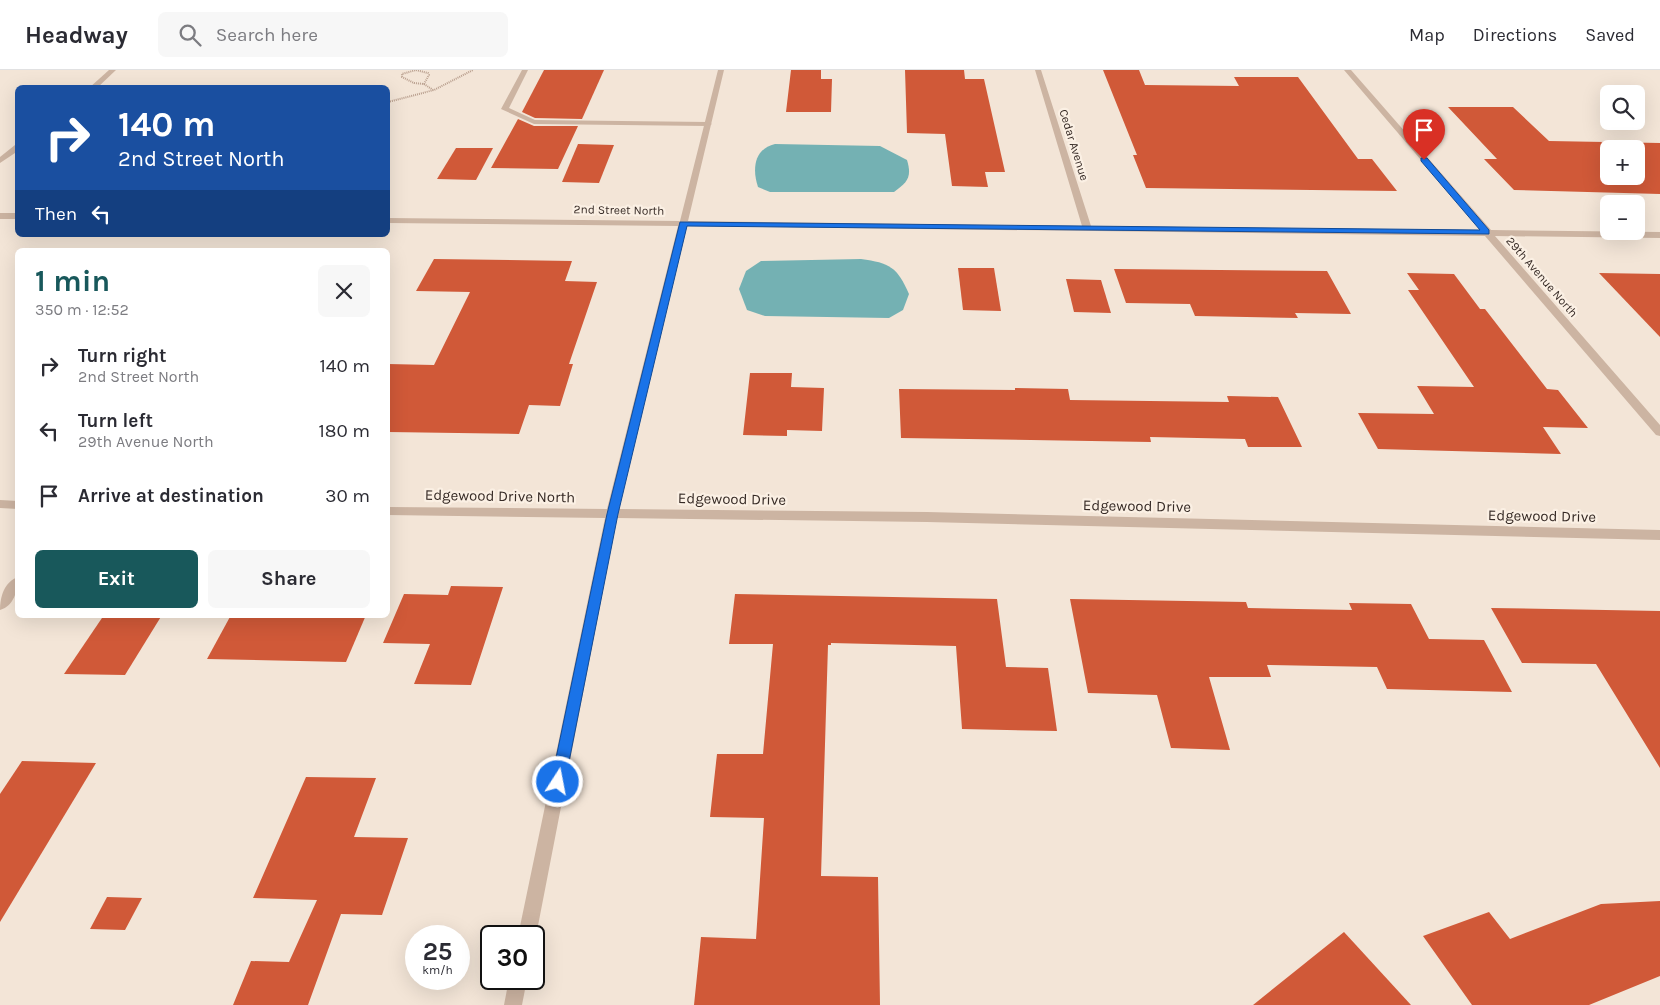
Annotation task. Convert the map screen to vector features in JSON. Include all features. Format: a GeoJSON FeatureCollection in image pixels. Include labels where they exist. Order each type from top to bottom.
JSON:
{"type":"FeatureCollection","features":[{"type":"Feature","properties":{"kind":"street"},"geometry":{"type":"LineString","coordinates":[[96,85],[114,70]]}},
{"type":"Feature","properties":{"kind":"street"},"geometry":{"type":"LineString","coordinates":[[525,70],[505,109],[534,122],[708,124]]}},
{"type":"Feature","properties":{"kind":"street"},"geometry":{"type":"LineString","coordinates":[[529,925],[612,514],[721,70]]}},
{"type":"Feature","properties":{"kind":"street","name":"Cedar Avenue"},"geometry":{"type":"LineString","coordinates":[[1038,70],[1088,227]]}},
{"type":"Feature","properties":{"kind":"street","name":"29th Avenue North"},"geometry":{"type":"LineString","coordinates":[[1347,70],[1660,432]]}},
{"type":"Feature","properties":{"kind":"street"},"geometry":{"type":"LineString","coordinates":[[0,161],[15,149]]}},
{"type":"Feature","properties":{"kind":"street"},"geometry":{"type":"LineString","coordinates":[[0,216],[15,216]]}},
{"type":"Feature","properties":{"kind":"street","name":"2nd Street North"},"geometry":{"type":"LineString","coordinates":[[390,220],[1660,234]]}},
{"type":"Feature","properties":{"kind":"street"},"geometry":{"type":"LineString","coordinates":[[0,504],[15,505]]}},
{"type":"Feature","properties":{"kind":"street","name":"Edgewood Drive North"},"geometry":{"type":"LineString","coordinates":[[390,511],[612,514]]}},
{"type":"Feature","properties":{"kind":"street","name":"Edgewood Drive"},"geometry":{"type":"LineString","coordinates":[[612,514],[927,517],[1660,535]]}},
{"type":"Feature","properties":{"kind":"street"},"geometry":{"type":"LineString","coordinates":[[0,605],[15,586]]}},
{"type":"Feature","properties":{"kind":"street"},"geometry":{"type":"LineString","coordinates":[[513,1005],[516,990]]}},
{"type":"Feature","properties":{"kind":"path"},"geometry":{"type":"LineString","coordinates":[[424,84],[428,73],[416,70],[402,74],[402,77],[408,80],[424,84],[434,90]]}},
{"type":"Feature","properties":{"kind":"path"},"geometry":{"type":"LineString","coordinates":[[390,101],[434,90],[474,70]]}},
{"type":"Feature","properties":{"kind":"water"},"geometry":{"type":"Polygon","coordinates":[[[775,144],[880,146],[907,160],[909,175],[906,182],[894,192],[770,192],[758,187],[755,167],[756,161],[763,150],[775,144]]]}},
{"type":"Feature","properties":{"kind":"water"},"geometry":{"type":"Polygon","coordinates":[[[861,259],[886,265],[901,278],[909,294],[903,310],[889,318],[765,316],[747,310],[739,289],[746,271],[761,261],[861,259]]]}},
{"type":"Feature","properties":{"kind":"building"},"geometry":{"type":"Polygon","coordinates":[[[544,70],[604,70],[582,119],[535,118],[522,112],[544,70]]]}},
{"type":"Feature","properties":{"kind":"building"},"geometry":{"type":"Polygon","coordinates":[[[791,70],[821,70],[821,79],[832,79],[831,112],[786,112],[791,70]]]}},
{"type":"Feature","properties":{"kind":"building"},"geometry":{"type":"Polygon","coordinates":[[[905,70],[964,70],[965,79],[984,79],[1005,172],[985,172],[988,187],[952,186],[945,134],[907,133],[905,70]]]}},
{"type":"Feature","properties":{"kind":"building"},"geometry":{"type":"Polygon","coordinates":[[[1103,70],[1139,70],[1145,85],[1239,86],[1234,77],[1298,77],[1358,159],[1372,159],[1397,191],[1146,188],[1133,155],[1137,155],[1103,70]]]}},
{"type":"Feature","properties":{"kind":"building"},"geometry":{"type":"Polygon","coordinates":[[[1448,107],[1513,107],[1549,141],[1600,142],[1600,185],[1645,185],[1645,143],[1660,143],[1660,194],[1514,190],[1484,159],[1497,159],[1448,107]]]}},
{"type":"Feature","properties":{"kind":"building"},"geometry":{"type":"Polygon","coordinates":[[[518,119],[534,126],[578,126],[558,169],[491,168],[518,119]]]}},
{"type":"Feature","properties":{"kind":"building"},"geometry":{"type":"Polygon","coordinates":[[[578,144],[614,145],[599,183],[562,182],[578,144]]]}},
{"type":"Feature","properties":{"kind":"building"},"geometry":{"type":"Polygon","coordinates":[[[456,148],[493,148],[476,180],[437,179],[456,148]]]}},
{"type":"Feature","properties":{"kind":"building"},"geometry":{"type":"Polygon","coordinates":[[[434,259],[572,261],[565,281],[597,282],[569,364],[573,364],[560,406],[529,405],[519,434],[390,432],[390,364],[434,365],[470,292],[416,291],[434,259]]]}},
{"type":"Feature","properties":{"kind":"building"},"geometry":{"type":"Polygon","coordinates":[[[958,268],[994,268],[1001,311],[963,310],[958,268]]]}},
{"type":"Feature","properties":{"kind":"building"},"geometry":{"type":"Polygon","coordinates":[[[1114,269],[1327,271],[1351,314],[1295,313],[1298,318],[1195,316],[1190,304],[1126,303],[1114,269]]]}},
{"type":"Feature","properties":{"kind":"building"},"geometry":{"type":"Polygon","coordinates":[[[1407,273],[1454,274],[1480,309],[1485,309],[1547,389],[1558,390],[1588,428],[1543,427],[1561,454],[1378,449],[1358,413],[1434,414],[1417,386],[1474,387],[1408,290],[1419,290],[1407,273]]]}},
{"type":"Feature","properties":{"kind":"building"},"geometry":{"type":"Polygon","coordinates":[[[1599,273],[1660,274],[1660,337],[1599,273]]]}},
{"type":"Feature","properties":{"kind":"building"},"geometry":{"type":"Polygon","coordinates":[[[1066,279],[1101,280],[1111,313],[1074,312],[1066,279]]]}},
{"type":"Feature","properties":{"kind":"building"},"geometry":{"type":"Polygon","coordinates":[[[750,373],[792,373],[791,387],[824,388],[822,431],[787,430],[787,436],[743,435],[750,373]]]}},
{"type":"Feature","properties":{"kind":"building"},"geometry":{"type":"Polygon","coordinates":[[[1015,388],[1068,389],[1070,400],[1229,402],[1227,396],[1278,397],[1302,447],[1248,447],[1245,439],[1150,437],[1151,442],[901,438],[899,389],[1015,390],[1015,388]]]}},
{"type":"Feature","properties":{"kind":"building"},"geometry":{"type":"Polygon","coordinates":[[[451,586],[503,587],[471,685],[414,684],[430,644],[383,643],[404,594],[448,595],[451,586]]]}},
{"type":"Feature","properties":{"kind":"building"},"geometry":{"type":"Polygon","coordinates":[[[735,594],[997,599],[1006,667],[1048,668],[1057,731],[962,729],[956,646],[831,643],[831,645],[828,645],[821,876],[878,877],[880,1005],[694,1005],[701,937],[756,939],[764,818],[710,817],[717,754],[763,754],[773,644],[729,644],[735,594]]]}},
{"type":"Feature","properties":{"kind":"building"},"geometry":{"type":"Polygon","coordinates":[[[1070,599],[1246,602],[1248,608],[1352,610],[1349,603],[1411,604],[1429,639],[1484,640],[1512,692],[1387,689],[1377,667],[1267,665],[1271,677],[1209,677],[1230,750],[1171,748],[1157,695],[1088,693],[1070,599]]]}},
{"type":"Feature","properties":{"kind":"building"},"geometry":{"type":"Polygon","coordinates":[[[1491,608],[1660,611],[1660,768],[1596,664],[1522,663],[1491,608]]]}},
{"type":"Feature","properties":{"kind":"building"},"geometry":{"type":"Polygon","coordinates":[[[102,618],[160,618],[125,675],[64,674],[102,618]]]}},
{"type":"Feature","properties":{"kind":"building"},"geometry":{"type":"Polygon","coordinates":[[[229,618],[365,618],[346,662],[207,659],[229,618]]]}},
{"type":"Feature","properties":{"kind":"building"},"geometry":{"type":"Polygon","coordinates":[[[22,761],[96,763],[0,922],[0,794],[22,761]]]}},
{"type":"Feature","properties":{"kind":"building"},"geometry":{"type":"Polygon","coordinates":[[[306,777],[376,778],[354,837],[408,838],[382,915],[341,914],[308,1005],[233,1005],[251,961],[289,962],[317,900],[253,898],[306,777]]]}},
{"type":"Feature","properties":{"kind":"building"},"geometry":{"type":"Polygon","coordinates":[[[107,897],[142,898],[125,930],[90,929],[107,897]]]}},
{"type":"Feature","properties":{"kind":"building"},"geometry":{"type":"Polygon","coordinates":[[[1660,901],[1660,976],[1589,1005],[1472,1005],[1423,936],[1489,912],[1510,939],[1601,904],[1660,901]]]}},
{"type":"Feature","properties":{"kind":"building"},"geometry":{"type":"Polygon","coordinates":[[[1344,932],[1411,1005],[1253,1005],[1344,932]]]}},
{"type":"Feature","properties":{"kind":"route"},"geometry":{"type":"LineString","coordinates":[[558,782],[612,514],[683,224],[1487,232],[1424,160]]}}]}
